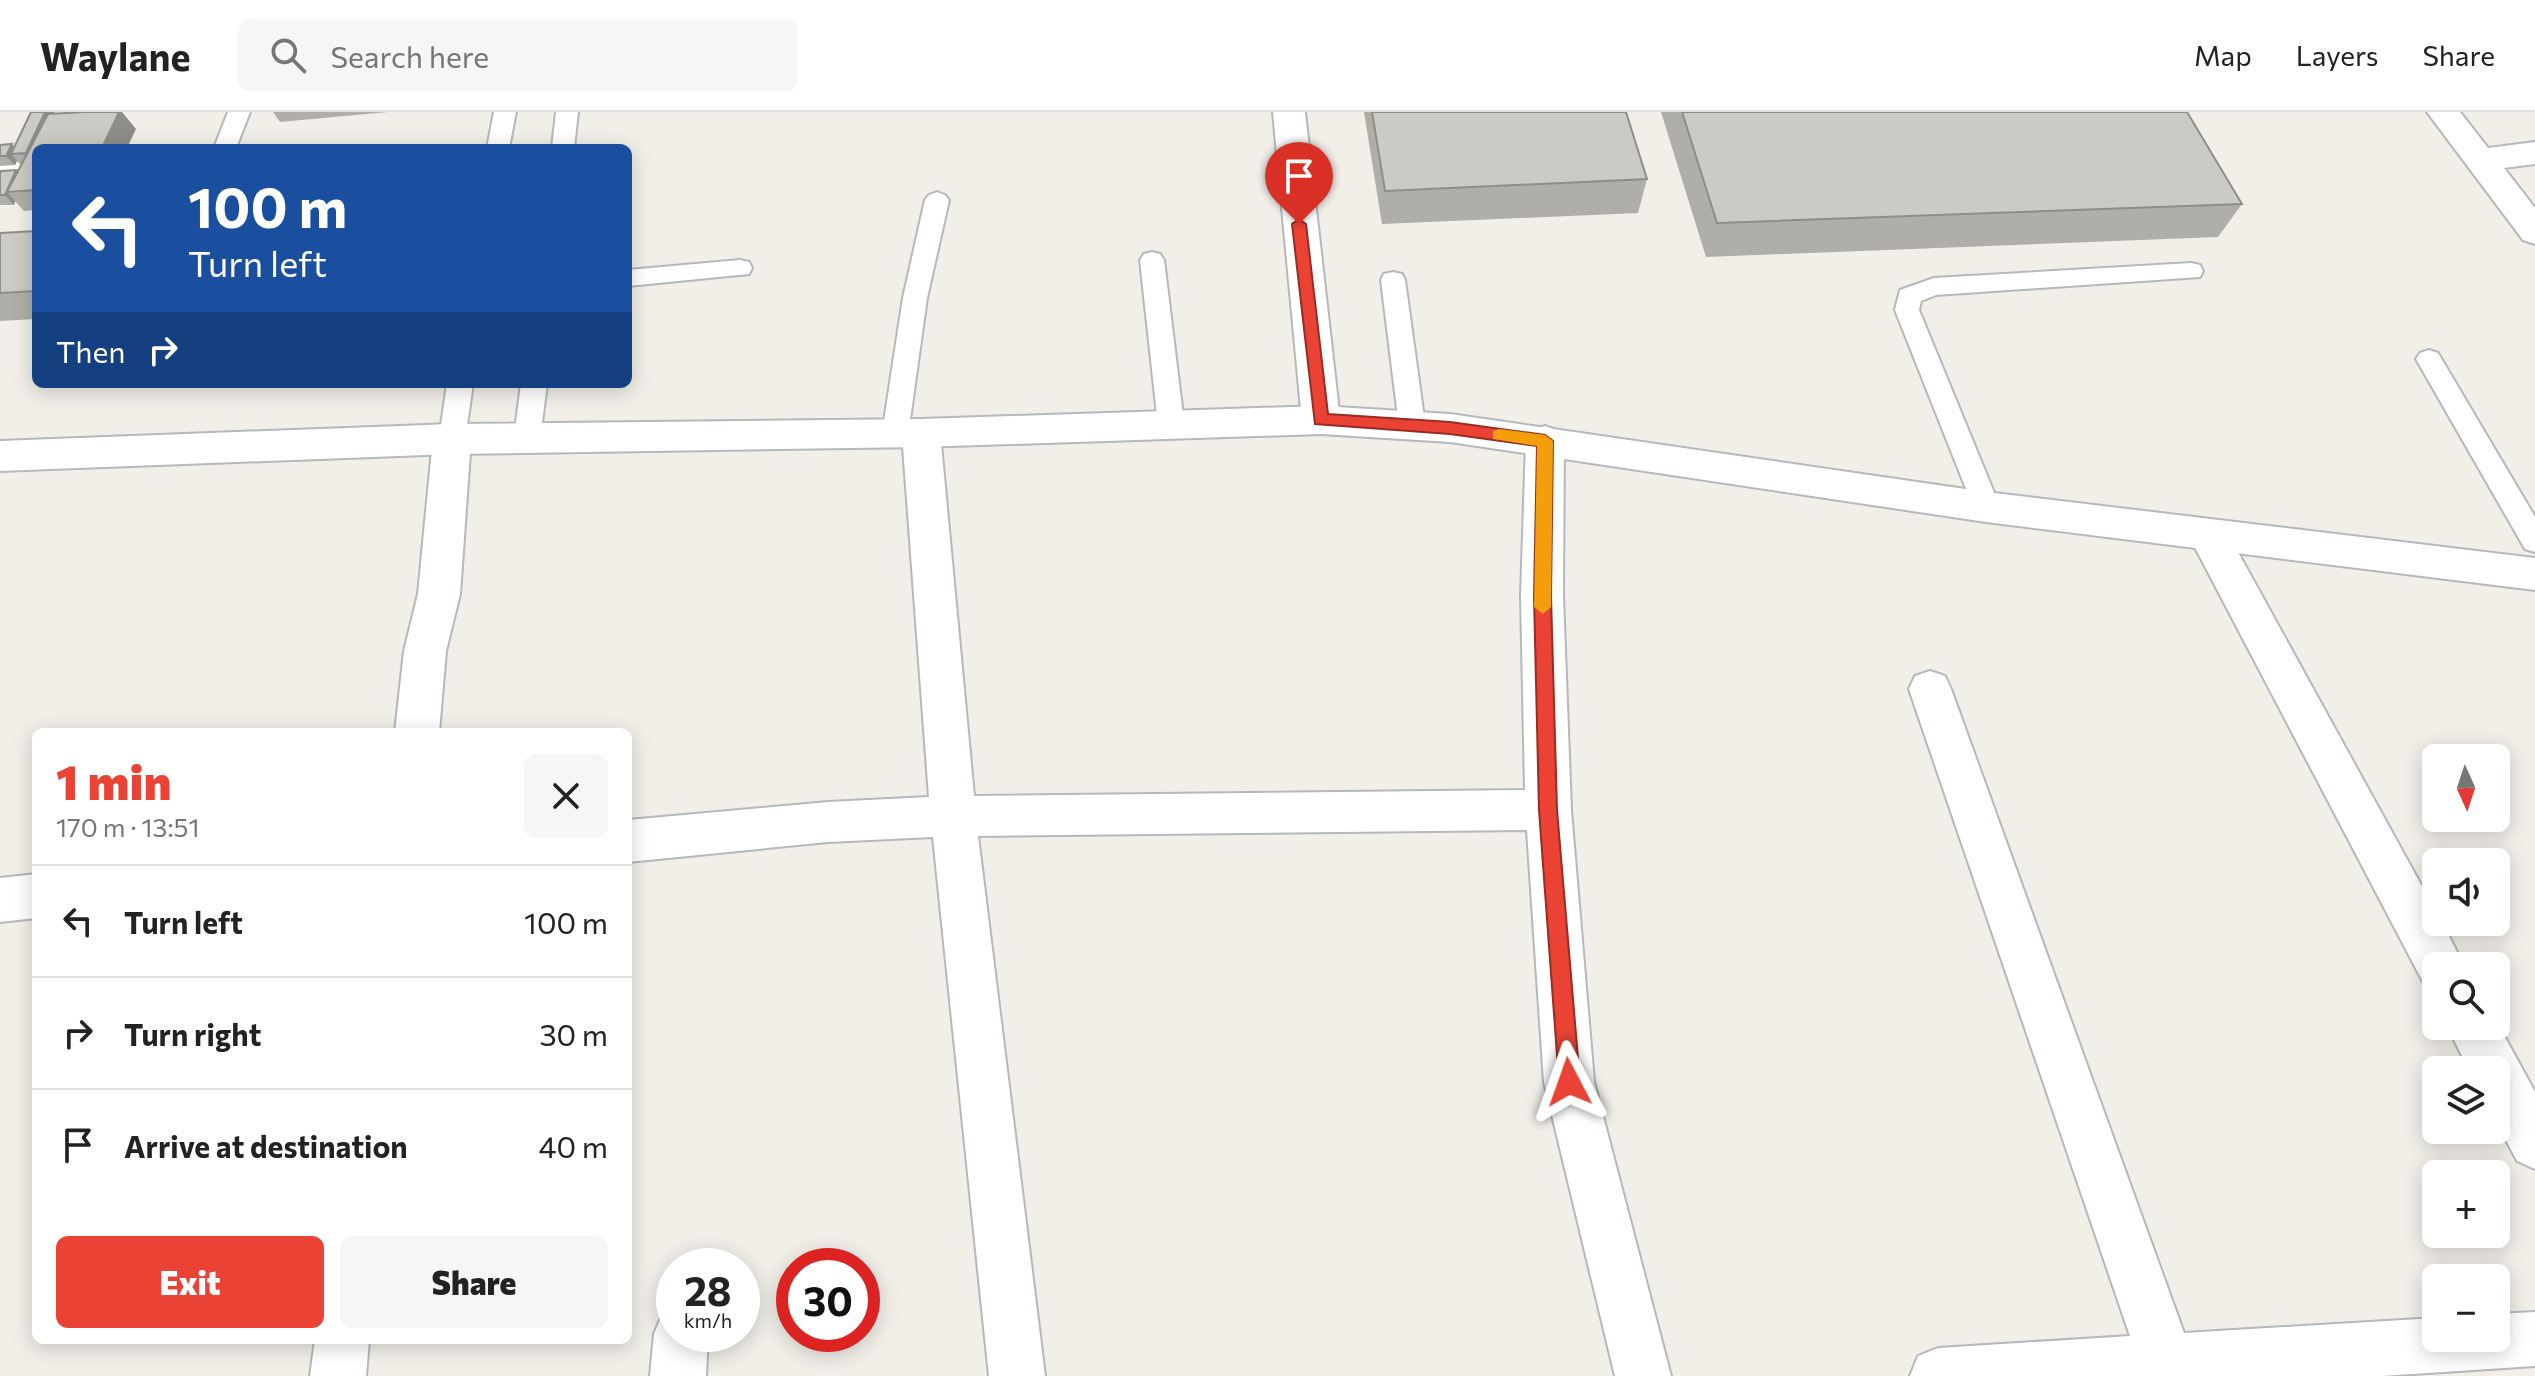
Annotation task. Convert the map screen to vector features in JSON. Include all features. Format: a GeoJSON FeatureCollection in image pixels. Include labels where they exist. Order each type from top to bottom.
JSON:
{"type":"FeatureCollection","features":[{"type":"Feature","properties":{"kind":"street"},"geometry":{"type":"LineString","coordinates":[[1289,112],[1321,420]]}},
{"type":"Feature","properties":{"kind":"street"},"geometry":{"type":"LineString","coordinates":[[2443,112],[2535,232]]}},
{"type":"Feature","properties":{"kind":"street"},"geometry":{"type":"LineString","coordinates":[[2480,160],[2535,153]]}},
{"type":"Feature","properties":{"kind":"street"},"geometry":{"type":"LineString","coordinates":[[0,456],[452,439],[908,433],[1321,420],[1412,425],[1545,441],[1986,507],[2535,574]]}},
{"type":"Feature","properties":{"kind":"street"},"geometry":{"type":"LineString","coordinates":[[908,433],[1017,1376]]}},
{"type":"Feature","properties":{"kind":"street"},"geometry":{"type":"LineString","coordinates":[[417,728],[425,651],[439,594],[452,439]]}},
{"type":"Feature","properties":{"kind":"street"},"geometry":{"type":"LineString","coordinates":[[1545,441],[1542,596],[1548,810],[1569,1082],[1643,1376]]}},
{"type":"Feature","properties":{"kind":"street"},"geometry":{"type":"LineString","coordinates":[[2209,536],[2432,952]]}},
{"type":"Feature","properties":{"kind":"street"},"geometry":{"type":"LineString","coordinates":[[1930,689],[2166,1361]]}},
{"type":"Feature","properties":{"kind":"street"},"geometry":{"type":"LineString","coordinates":[[632,841],[828,822],[953,816],[1548,810]]}},
{"type":"Feature","properties":{"kind":"street"},"geometry":{"type":"LineString","coordinates":[[0,900],[32,896]]}},
{"type":"Feature","properties":{"kind":"street"},"geometry":{"type":"LineString","coordinates":[[2510,1096],[2535,1143]]}},
{"type":"Feature","properties":{"kind":"street"},"geometry":{"type":"LineString","coordinates":[[1938,1376],[2535,1339]]}},
{"type":"Feature","properties":{"kind":"street"},"geometry":{"type":"LineString","coordinates":[[338,1376],[342,1344]]}},
{"type":"Feature","properties":{"kind":"street"},"geometry":{"type":"LineString","coordinates":[[678,1376],[680,1352]]}},
{"type":"Feature","properties":{"kind":"lane"},"geometry":{"type":"LineString","coordinates":[[227,144],[239,112]]}},
{"type":"Feature","properties":{"kind":"lane"},"geometry":{"type":"LineString","coordinates":[[499,144],[505,112]]}},
{"type":"Feature","properties":{"kind":"lane"},"geometry":{"type":"LineString","coordinates":[[563,144],[567,112]]}},
{"type":"Feature","properties":{"kind":"lane"},"geometry":{"type":"LineString","coordinates":[[0,169],[24,167]]}},
{"type":"Feature","properties":{"kind":"lane"},"geometry":{"type":"LineString","coordinates":[[908,433],[915,298],[937,200]]}},
{"type":"Feature","properties":{"kind":"lane"},"geometry":{"type":"LineString","coordinates":[[1152,260],[1171,424]]}},
{"type":"Feature","properties":{"kind":"lane"},"geometry":{"type":"LineString","coordinates":[[632,278],[740,268]]}},
{"type":"Feature","properties":{"kind":"lane"},"geometry":{"type":"LineString","coordinates":[[1986,507],[1907,310],[1909,296],[1934,287],[2191,271]]}},
{"type":"Feature","properties":{"kind":"lane"},"geometry":{"type":"LineString","coordinates":[[1393,280],[1412,425]]}},
{"type":"Feature","properties":{"kind":"lane"},"geometry":{"type":"LineString","coordinates":[[2429,359],[2535,541]]}},
{"type":"Feature","properties":{"kind":"lane"},"geometry":{"type":"LineString","coordinates":[[452,439],[459,388]]}},
{"type":"Feature","properties":{"kind":"lane"},"geometry":{"type":"LineString","coordinates":[[527,438],[533,388]]}},
{"type":"Feature","properties":{"kind":"building"},"geometry":{"type":"Polygon","coordinates":[[[31,112],[45,112],[26,153],[11,154],[31,112]]]}},
{"type":"Feature","properties":{"kind":"building"},"geometry":{"type":"Polygon","coordinates":[[[119,112],[104,144],[32,144],[48,114],[119,112]]]}},
{"type":"Feature","properties":{"kind":"building"},"geometry":{"type":"Polygon","coordinates":[[[1372,112],[1626,112],[1647,179],[1385,191],[1372,112]]]}},
{"type":"Feature","properties":{"kind":"building"},"geometry":{"type":"Polygon","coordinates":[[[1682,112],[2187,112],[2242,204],[1717,223],[1682,112]]]}},
{"type":"Feature","properties":{"kind":"building"},"geometry":{"type":"Polygon","coordinates":[[[12,144],[6,156],[0,156],[0,145],[12,144]]]}},
{"type":"Feature","properties":{"kind":"building"},"geometry":{"type":"Polygon","coordinates":[[[32,144],[32,190],[7,192],[32,144]]]}},
{"type":"Feature","properties":{"kind":"building"},"geometry":{"type":"Polygon","coordinates":[[[16,170],[5,195],[0,195],[1,171],[16,170]]]}},
{"type":"Feature","properties":{"kind":"building"},"geometry":{"type":"Polygon","coordinates":[[[32,231],[32,291],[0,293],[0,233],[32,231]]]}},
{"type":"Feature","properties":{"kind":"slow traffic"},"geometry":{"type":"LineString","coordinates":[[1499,435],[1545,441],[1543,607]]}},
{"type":"Feature","properties":{"kind":"route"},"geometry":{"type":"LineString","coordinates":[[1299,224],[1321,420],[1450,428],[1545,441],[1542,596],[1548,810],[1569,1082]]}}]}
